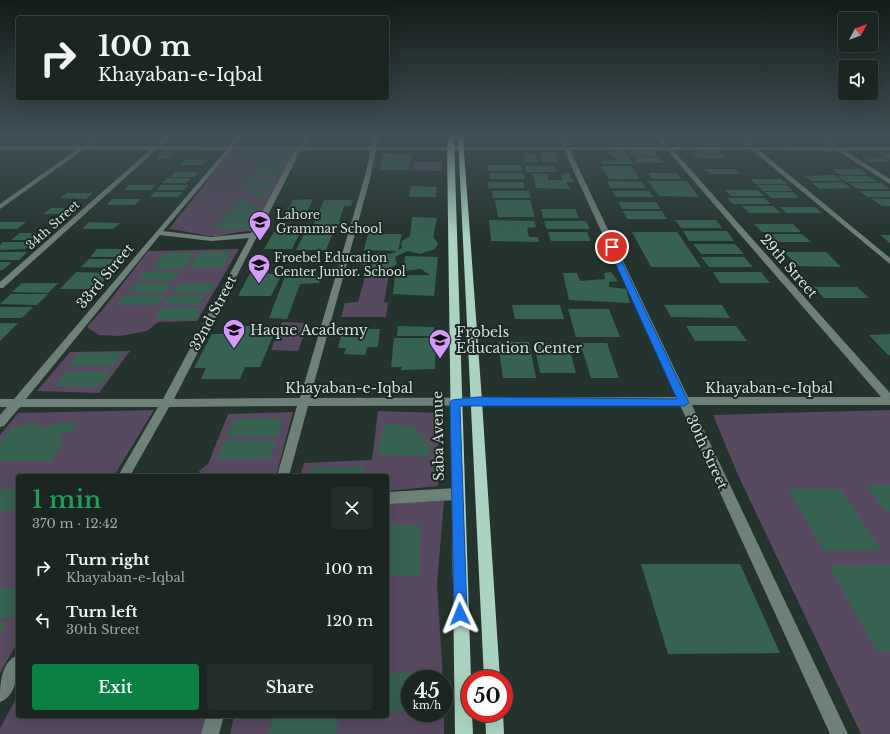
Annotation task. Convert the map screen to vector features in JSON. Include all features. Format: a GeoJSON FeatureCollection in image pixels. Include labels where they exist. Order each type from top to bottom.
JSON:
{"type":"FeatureCollection","features":[{"type":"Feature","properties":{"kind":"main road","name":"Saba Avenue"},"geometry":{"type":"LineString","coordinates":[[455,171],[455,402],[464,734]]}},
{"type":"Feature","properties":{"kind":"main road"},"geometry":{"type":"LineString","coordinates":[[458,171],[478,401],[492,670]]}},
{"type":"Feature","properties":{"kind":"main road"},"geometry":{"type":"LineString","coordinates":[[494,722],[495,734]]}},
{"type":"Feature","properties":{"kind":"street"},"geometry":{"type":"LineString","coordinates":[[0,207],[50,171]]}},
{"type":"Feature","properties":{"kind":"street","name":"34th Street"},"geometry":{"type":"LineString","coordinates":[[0,286],[129,171]]}},
{"type":"Feature","properties":{"kind":"street","name":"33rd Street"},"geometry":{"type":"LineString","coordinates":[[0,423],[211,171]]}},
{"type":"Feature","properties":{"kind":"street","name":"32nd Street"},"geometry":{"type":"LineString","coordinates":[[125,474],[166,403],[287,171]]}},
{"type":"Feature","properties":{"kind":"street"},"geometry":{"type":"LineString","coordinates":[[284,474],[369,171]]}},
{"type":"Feature","properties":{"kind":"street","name":"30th Street"},"geometry":{"type":"LineString","coordinates":[[577,171],[839,734]]}},
{"type":"Feature","properties":{"kind":"street","name":"29th Street"},"geometry":{"type":"LineString","coordinates":[[688,171],[890,401]]}},
{"type":"Feature","properties":{"kind":"street"},"geometry":{"type":"LineString","coordinates":[[781,171],[890,262]]}},
{"type":"Feature","properties":{"kind":"street"},"geometry":{"type":"LineString","coordinates":[[873,171],[890,182]]}},
{"type":"Feature","properties":{"kind":"street"},"geometry":{"type":"LineString","coordinates":[[158,233],[211,239],[253,235]]}},
{"type":"Feature","properties":{"kind":"street","name":"Khayaban-e-Iqbal"},"geometry":{"type":"LineString","coordinates":[[0,403],[478,401],[684,403],[890,401]]}},
{"type":"Feature","properties":{"kind":"street"},"geometry":{"type":"LineString","coordinates":[[389,498],[457,494]]}},
{"type":"Feature","properties":{"kind":"street"},"geometry":{"type":"LineString","coordinates":[[0,694],[16,666]]}},
{"type":"Feature","properties":{"kind":"street"},"geometry":{"type":"LineString","coordinates":[[210,734],[214,718]]}},
{"type":"Feature","properties":{"kind":"shaded area"},"geometry":{"type":"Polygon","coordinates":[[[215,171],[284,171],[252,231],[220,236],[209,236],[169,229],[215,171]]]}},
{"type":"Feature","properties":{"kind":"shaded area"},"geometry":{"type":"Polygon","coordinates":[[[239,249],[197,321],[158,322],[147,331],[120,336],[99,335],[87,327],[104,308],[148,251],[239,249]]]}},
{"type":"Feature","properties":{"kind":"shaded area"},"geometry":{"type":"Polygon","coordinates":[[[366,273],[389,273],[384,302],[388,303],[386,317],[341,317],[345,303],[358,302],[366,273]]]}},
{"type":"Feature","properties":{"kind":"shaded area"},"geometry":{"type":"Polygon","coordinates":[[[282,322],[308,323],[298,351],[271,350],[282,322]]]}},
{"type":"Feature","properties":{"kind":"shaded area"},"geometry":{"type":"Polygon","coordinates":[[[130,351],[99,393],[37,391],[70,352],[130,351]]]}},
{"type":"Feature","properties":{"kind":"shaded area"},"geometry":{"type":"Polygon","coordinates":[[[154,410],[115,474],[16,474],[16,645],[0,673],[0,435],[18,413],[154,410]]]}},
{"type":"Feature","properties":{"kind":"shaded area"},"geometry":{"type":"Polygon","coordinates":[[[890,410],[890,734],[861,734],[738,475],[713,415],[890,410]]]}},
{"type":"Feature","properties":{"kind":"shaded area"},"geometry":{"type":"Polygon","coordinates":[[[378,411],[439,413],[438,486],[389,491],[389,474],[301,474],[304,463],[372,460],[378,411]]]}},
{"type":"Feature","properties":{"kind":"shaded area"},"geometry":{"type":"Polygon","coordinates":[[[293,412],[277,474],[200,474],[199,471],[208,464],[228,414],[293,412]]]}},
{"type":"Feature","properties":{"kind":"shaded area"},"geometry":{"type":"Polygon","coordinates":[[[444,501],[437,584],[442,670],[401,670],[401,722],[444,722],[444,734],[230,734],[234,718],[389,718],[389,503],[444,501]]]}},
{"type":"Feature","properties":{"kind":"shaded area"},"geometry":{"type":"Polygon","coordinates":[[[16,699],[16,718],[206,718],[202,734],[0,734],[0,728],[16,699]]]}},
{"type":"Feature","properties":{"kind":"building"},"geometry":{"type":"Polygon","coordinates":[[[526,171],[557,172],[526,172],[526,171]]]}},
{"type":"Feature","properties":{"kind":"building"},"geometry":{"type":"Polygon","coordinates":[[[604,171],[635,171],[640,179],[609,179],[604,171]]]}},
{"type":"Feature","properties":{"kind":"building"},"geometry":{"type":"Polygon","coordinates":[[[707,171],[737,171],[740,174],[710,174],[707,171]]]}},
{"type":"Feature","properties":{"kind":"building"},"geometry":{"type":"Polygon","coordinates":[[[835,171],[863,171],[868,175],[840,175],[835,171]]]}},
{"type":"Feature","properties":{"kind":"building"},"geometry":{"type":"Polygon","coordinates":[[[175,172],[199,172],[194,177],[170,177],[175,172]]]}},
{"type":"Feature","properties":{"kind":"building"},"geometry":{"type":"Polygon","coordinates":[[[252,172],[278,172],[275,177],[248,177],[252,172]]]}},
{"type":"Feature","properties":{"kind":"building"},"geometry":{"type":"Polygon","coordinates":[[[489,173],[523,173],[525,179],[490,179],[489,173]]]}},
{"type":"Feature","properties":{"kind":"building"},"geometry":{"type":"Polygon","coordinates":[[[532,173],[548,174],[548,180],[563,180],[560,174],[569,173],[574,182],[566,182],[570,189],[536,188],[532,173]]]}},
{"type":"Feature","properties":{"kind":"building"},"geometry":{"type":"Polygon","coordinates":[[[648,173],[677,173],[682,179],[652,179],[648,173]]]}},
{"type":"Feature","properties":{"kind":"building"},"geometry":{"type":"Polygon","coordinates":[[[834,175],[842,181],[812,181],[804,176],[834,175]]]}},
{"type":"Feature","properties":{"kind":"building"},"geometry":{"type":"Polygon","coordinates":[[[838,176],[869,176],[878,182],[846,182],[838,176]]]}},
{"type":"Feature","properties":{"kind":"building"},"geometry":{"type":"Polygon","coordinates":[[[167,178],[191,178],[186,183],[162,183],[167,178]]]}},
{"type":"Feature","properties":{"kind":"building"},"geometry":{"type":"Polygon","coordinates":[[[248,179],[273,179],[270,184],[245,183],[248,179]]]}},
{"type":"Feature","properties":{"kind":"building"},"geometry":{"type":"Polygon","coordinates":[[[750,179],[781,179],[787,184],[755,184],[750,179]]]}},
{"type":"Feature","properties":{"kind":"building"},"geometry":{"type":"Polygon","coordinates":[[[607,181],[642,182],[646,188],[610,188],[607,181]]]}},
{"type":"Feature","properties":{"kind":"building"},"geometry":{"type":"Polygon","coordinates":[[[648,181],[687,181],[699,197],[659,196],[648,181]]]}},
{"type":"Feature","properties":{"kind":"building"},"geometry":{"type":"Polygon","coordinates":[[[487,182],[523,182],[525,188],[488,188],[487,182]]]}},
{"type":"Feature","properties":{"kind":"building"},"geometry":{"type":"Polygon","coordinates":[[[843,182],[851,188],[820,189],[812,183],[843,182]]]}},
{"type":"Feature","properties":{"kind":"building"},"geometry":{"type":"Polygon","coordinates":[[[849,183],[881,183],[890,189],[858,189],[849,183]]]}},
{"type":"Feature","properties":{"kind":"building"},"geometry":{"type":"Polygon","coordinates":[[[129,185],[156,185],[151,190],[124,190],[129,185]]]}},
{"type":"Feature","properties":{"kind":"building"},"geometry":{"type":"Polygon","coordinates":[[[161,185],[189,185],[184,190],[156,190],[161,185]]]}},
{"type":"Feature","properties":{"kind":"building"},"geometry":{"type":"Polygon","coordinates":[[[244,185],[271,185],[268,190],[240,190],[244,185]]]}},
{"type":"Feature","properties":{"kind":"building"},"geometry":{"type":"Polygon","coordinates":[[[757,185],[786,185],[793,191],[763,191],[757,185]]]}},
{"type":"Feature","properties":{"kind":"building"},"geometry":{"type":"Polygon","coordinates":[[[411,186],[437,187],[436,197],[409,197],[411,186]]]}},
{"type":"Feature","properties":{"kind":"building"},"geometry":{"type":"Polygon","coordinates":[[[725,190],[758,190],[764,196],[731,196],[725,190]]]}},
{"type":"Feature","properties":{"kind":"building"},"geometry":{"type":"Polygon","coordinates":[[[492,191],[529,191],[531,198],[493,198],[492,191]]]}},
{"type":"Feature","properties":{"kind":"building"},"geometry":{"type":"Polygon","coordinates":[[[612,191],[649,191],[653,197],[616,197],[612,191]]]}},
{"type":"Feature","properties":{"kind":"building"},"geometry":{"type":"Polygon","coordinates":[[[859,191],[890,191],[890,197],[868,197],[859,191]]]}},
{"type":"Feature","properties":{"kind":"building"},"geometry":{"type":"Polygon","coordinates":[[[155,192],[183,192],[178,197],[150,197],[155,192]]]}},
{"type":"Feature","properties":{"kind":"building"},"geometry":{"type":"Polygon","coordinates":[[[256,192],[268,192],[262,198],[253,196],[256,192]]]}},
{"type":"Feature","properties":{"kind":"building"},"geometry":{"type":"Polygon","coordinates":[[[765,192],[793,192],[799,198],[771,198],[765,192]]]}},
{"type":"Feature","properties":{"kind":"building"},"geometry":{"type":"Polygon","coordinates":[[[67,193],[93,193],[86,199],[60,198],[67,193]]]}},
{"type":"Feature","properties":{"kind":"building"},"geometry":{"type":"Polygon","coordinates":[[[727,198],[764,198],[771,204],[733,204],[727,198]]]}},
{"type":"Feature","properties":{"kind":"building"},"geometry":{"type":"Polygon","coordinates":[[[871,198],[890,199],[890,206],[882,206],[871,198]]]}},
{"type":"Feature","properties":{"kind":"building"},"geometry":{"type":"Polygon","coordinates":[[[112,199],[141,199],[135,205],[107,205],[112,199]]]}},
{"type":"Feature","properties":{"kind":"building"},"geometry":{"type":"Polygon","coordinates":[[[313,199],[307,212],[286,212],[293,200],[313,199]]]}},
{"type":"Feature","properties":{"kind":"building"},"geometry":{"type":"Polygon","coordinates":[[[237,200],[250,200],[246,205],[235,205],[237,200]]]}},
{"type":"Feature","properties":{"kind":"building"},"geometry":{"type":"Polygon","coordinates":[[[324,200],[353,200],[351,206],[344,206],[339,222],[344,222],[342,228],[312,228],[324,200]]]}},
{"type":"Feature","properties":{"kind":"building"},"geometry":{"type":"Polygon","coordinates":[[[495,200],[530,200],[535,217],[498,217],[495,200]]]}},
{"type":"Feature","properties":{"kind":"building"},"geometry":{"type":"Polygon","coordinates":[[[618,202],[656,202],[661,209],[622,209],[618,202]]]}},
{"type":"Feature","properties":{"kind":"building"},"geometry":{"type":"Polygon","coordinates":[[[257,205],[255,213],[228,213],[233,206],[257,205]]]}},
{"type":"Feature","properties":{"kind":"building"},"geometry":{"type":"Polygon","coordinates":[[[742,206],[773,206],[781,213],[749,213],[742,206]]]}},
{"type":"Feature","properties":{"kind":"building"},"geometry":{"type":"Polygon","coordinates":[[[780,207],[815,207],[822,213],[786,213],[780,207]]]}},
{"type":"Feature","properties":{"kind":"building"},"geometry":{"type":"Polygon","coordinates":[[[51,208],[80,208],[72,214],[43,214],[51,208]]]}},
{"type":"Feature","properties":{"kind":"building"},"geometry":{"type":"Polygon","coordinates":[[[541,209],[575,209],[579,218],[543,218],[541,209]]]}},
{"type":"Feature","properties":{"kind":"building"},"geometry":{"type":"Polygon","coordinates":[[[623,211],[662,211],[667,219],[627,219],[623,211]]]}},
{"type":"Feature","properties":{"kind":"building"},"geometry":{"type":"Polygon","coordinates":[[[225,214],[251,214],[248,221],[221,221],[225,214]]]}},
{"type":"Feature","properties":{"kind":"building"},"geometry":{"type":"Polygon","coordinates":[[[412,217],[437,218],[433,237],[438,243],[435,249],[420,254],[407,251],[395,257],[397,264],[387,271],[375,272],[365,268],[362,262],[367,256],[378,253],[390,254],[397,251],[364,250],[368,234],[402,234],[398,250],[402,248],[402,241],[410,236],[412,217]]]}},
{"type":"Feature","properties":{"kind":"building"},"geometry":{"type":"Polygon","coordinates":[[[489,220],[534,221],[536,227],[527,228],[529,237],[538,237],[539,242],[491,241],[489,220]]]}},
{"type":"Feature","properties":{"kind":"building"},"geometry":{"type":"Polygon","coordinates":[[[675,220],[716,220],[722,228],[681,228],[675,220]]]}},
{"type":"Feature","properties":{"kind":"building"},"geometry":{"type":"Polygon","coordinates":[[[544,221],[586,221],[590,229],[547,229],[544,221]]]}},
{"type":"Feature","properties":{"kind":"building"},"geometry":{"type":"Polygon","coordinates":[[[0,222],[26,222],[17,229],[0,229],[0,222]]]}},
{"type":"Feature","properties":{"kind":"building"},"geometry":{"type":"Polygon","coordinates":[[[89,222],[120,223],[113,229],[82,229],[89,222]]]}},
{"type":"Feature","properties":{"kind":"building"},"geometry":{"type":"Polygon","coordinates":[[[220,222],[251,222],[248,229],[215,229],[220,222]]]}},
{"type":"Feature","properties":{"kind":"building"},"geometry":{"type":"Polygon","coordinates":[[[754,224],[793,224],[801,232],[762,232],[754,224]]]}},
{"type":"Feature","properties":{"kind":"building"},"geometry":{"type":"Polygon","coordinates":[[[301,231],[292,249],[264,249],[274,232],[301,231]]]}},
{"type":"Feature","properties":{"kind":"building"},"geometry":{"type":"Polygon","coordinates":[[[683,231],[727,231],[734,241],[689,241],[683,231]]]}},
{"type":"Feature","properties":{"kind":"building"},"geometry":{"type":"Polygon","coordinates":[[[305,232],[333,233],[326,250],[296,250],[305,232]]]}},
{"type":"Feature","properties":{"kind":"building"},"geometry":{"type":"Polygon","coordinates":[[[548,232],[587,232],[591,241],[551,241],[548,232]]]}},
{"type":"Feature","properties":{"kind":"building"},"geometry":{"type":"Polygon","coordinates":[[[632,232],[677,232],[701,267],[651,267],[632,232]]]}},
{"type":"Feature","properties":{"kind":"building"},"geometry":{"type":"Polygon","coordinates":[[[20,233],[49,233],[40,240],[11,240],[20,233]]]}},
{"type":"Feature","properties":{"kind":"building"},"geometry":{"type":"Polygon","coordinates":[[[765,234],[802,234],[811,242],[773,242],[765,234]]]}},
{"type":"Feature","properties":{"kind":"building"},"geometry":{"type":"Polygon","coordinates":[[[880,235],[890,235],[890,243],[880,235]]]}},
{"type":"Feature","properties":{"kind":"building"},"geometry":{"type":"Polygon","coordinates":[[[3,242],[33,242],[25,249],[0,250],[0,245],[3,242]]]}},
{"type":"Feature","properties":{"kind":"building"},"geometry":{"type":"Polygon","coordinates":[[[693,244],[735,244],[744,254],[701,254],[693,244]]]}},
{"type":"Feature","properties":{"kind":"building"},"geometry":{"type":"Polygon","coordinates":[[[97,249],[133,249],[126,257],[90,257],[97,249]]]}},
{"type":"Feature","properties":{"kind":"building"},"geometry":{"type":"Polygon","coordinates":[[[0,252],[27,252],[19,260],[0,260],[0,252]]]}},
{"type":"Feature","properties":{"kind":"building"},"geometry":{"type":"Polygon","coordinates":[[[195,252],[184,269],[152,269],[164,253],[195,252]]]}},
{"type":"Feature","properties":{"kind":"building"},"geometry":{"type":"Polygon","coordinates":[[[200,252],[231,252],[221,268],[189,268],[200,252]]]}},
{"type":"Feature","properties":{"kind":"building"},"geometry":{"type":"Polygon","coordinates":[[[784,252],[826,252],[841,267],[798,266],[784,252]]]}},
{"type":"Feature","properties":{"kind":"building"},"geometry":{"type":"Polygon","coordinates":[[[405,256],[438,257],[434,296],[393,294],[395,275],[430,275],[421,269],[404,271],[405,256]]]}},
{"type":"Feature","properties":{"kind":"building"},"geometry":{"type":"Polygon","coordinates":[[[701,257],[744,257],[753,267],[709,267],[701,257]]]}},
{"type":"Feature","properties":{"kind":"building"},"geometry":{"type":"Polygon","coordinates":[[[89,259],[124,259],[117,268],[81,267],[89,259]]]}},
{"type":"Feature","properties":{"kind":"building"},"geometry":{"type":"Polygon","coordinates":[[[0,262],[12,262],[3,270],[0,270],[0,262]]]}},
{"type":"Feature","properties":{"kind":"building"},"geometry":{"type":"Polygon","coordinates":[[[76,272],[111,273],[96,289],[60,289],[76,272]]]}},
{"type":"Feature","properties":{"kind":"building"},"geometry":{"type":"Polygon","coordinates":[[[144,272],[179,272],[174,280],[138,280],[144,272]]]}},
{"type":"Feature","properties":{"kind":"building"},"geometry":{"type":"Polygon","coordinates":[[[611,272],[618,281],[609,282],[609,287],[626,289],[630,303],[569,300],[563,273],[577,273],[580,281],[605,279],[604,273],[611,272]]]}},
{"type":"Feature","properties":{"kind":"building"},"geometry":{"type":"Polygon","coordinates":[[[713,272],[761,272],[770,283],[720,283],[713,272]]]}},
{"type":"Feature","properties":{"kind":"building"},"geometry":{"type":"Polygon","coordinates":[[[250,273],[282,274],[271,296],[238,296],[250,273]]]}},
{"type":"Feature","properties":{"kind":"building"},"geometry":{"type":"Polygon","coordinates":[[[286,274],[322,275],[319,283],[300,284],[287,319],[269,318],[286,274]]]}},
{"type":"Feature","properties":{"kind":"building"},"geometry":{"type":"Polygon","coordinates":[[[22,283],[58,283],[48,293],[12,292],[22,283]]]}},
{"type":"Feature","properties":{"kind":"building"},"geometry":{"type":"Polygon","coordinates":[[[136,283],[172,283],[166,292],[129,292],[136,283]]]}},
{"type":"Feature","properties":{"kind":"building"},"geometry":{"type":"Polygon","coordinates":[[[179,283],[215,283],[210,292],[172,292],[179,283]]]}},
{"type":"Feature","properties":{"kind":"building"},"geometry":{"type":"Polygon","coordinates":[[[814,287],[857,287],[869,298],[824,298],[814,287]]]}},
{"type":"Feature","properties":{"kind":"building"},"geometry":{"type":"Polygon","coordinates":[[[11,294],[48,294],[37,305],[0,304],[11,294]]]}},
{"type":"Feature","properties":{"kind":"building"},"geometry":{"type":"Polygon","coordinates":[[[124,295],[165,295],[158,305],[117,305],[124,295]]]}},
{"type":"Feature","properties":{"kind":"building"},"geometry":{"type":"Polygon","coordinates":[[[170,295],[205,295],[199,305],[163,305],[170,295]]]}},
{"type":"Feature","properties":{"kind":"building"},"geometry":{"type":"Polygon","coordinates":[[[512,305],[560,305],[564,319],[515,319],[512,305]]]}},
{"type":"Feature","properties":{"kind":"building"},"geometry":{"type":"Polygon","coordinates":[[[664,305],[722,305],[730,318],[671,317],[664,305]]]}},
{"type":"Feature","properties":{"kind":"building"},"geometry":{"type":"Polygon","coordinates":[[[0,307],[33,307],[22,318],[0,318],[0,307]]]}},
{"type":"Feature","properties":{"kind":"building"},"geometry":{"type":"Polygon","coordinates":[[[162,308],[201,308],[195,319],[155,320],[162,308]]]}},
{"type":"Feature","properties":{"kind":"building"},"geometry":{"type":"Polygon","coordinates":[[[568,309],[609,309],[620,337],[576,337],[568,309]]]}},
{"type":"Feature","properties":{"kind":"building"},"geometry":{"type":"Polygon","coordinates":[[[0,323],[18,323],[0,341],[0,323]]]}},
{"type":"Feature","properties":{"kind":"building"},"geometry":{"type":"Polygon","coordinates":[[[228,326],[270,326],[266,336],[273,336],[260,367],[245,367],[240,379],[201,379],[206,368],[194,368],[212,334],[223,334],[228,326]]]}},
{"type":"Feature","properties":{"kind":"building"},"geometry":{"type":"Polygon","coordinates":[[[355,326],[369,326],[369,329],[380,329],[378,347],[367,347],[365,355],[344,354],[346,348],[338,348],[343,328],[355,328],[355,326]]]}},
{"type":"Feature","properties":{"kind":"building"},"geometry":{"type":"Polygon","coordinates":[[[398,326],[434,327],[434,336],[397,336],[398,326]]]}},
{"type":"Feature","properties":{"kind":"building"},"geometry":{"type":"Polygon","coordinates":[[[686,326],[736,326],[747,341],[695,341],[686,326]]]}},
{"type":"Feature","properties":{"kind":"building"},"geometry":{"type":"Polygon","coordinates":[[[890,334],[890,355],[888,355],[869,335],[890,334]]]}},
{"type":"Feature","properties":{"kind":"building"},"geometry":{"type":"Polygon","coordinates":[[[394,338],[436,338],[435,369],[401,370],[402,367],[391,367],[394,338]]]}},
{"type":"Feature","properties":{"kind":"building"},"geometry":{"type":"Polygon","coordinates":[[[498,342],[529,342],[536,378],[503,378],[498,342]]]}},
{"type":"Feature","properties":{"kind":"building"},"geometry":{"type":"Polygon","coordinates":[[[534,343],[568,343],[576,373],[540,373],[534,343]]]}},
{"type":"Feature","properties":{"kind":"building"},"geometry":{"type":"Polygon","coordinates":[[[580,343],[607,343],[619,378],[591,378],[580,343]]]}},
{"type":"Feature","properties":{"kind":"building"},"geometry":{"type":"Polygon","coordinates":[[[79,353],[122,353],[113,366],[68,366],[79,353]]]}},
{"type":"Feature","properties":{"kind":"building"},"geometry":{"type":"Polygon","coordinates":[[[111,371],[101,386],[54,386],[66,372],[111,371]]]}},
{"type":"Feature","properties":{"kind":"building"},"geometry":{"type":"Polygon","coordinates":[[[283,418],[278,436],[227,436],[234,419],[283,418]]]}},
{"type":"Feature","properties":{"kind":"building"},"geometry":{"type":"Polygon","coordinates":[[[27,423],[41,423],[37,428],[49,428],[53,423],[77,423],[70,433],[63,432],[58,439],[65,439],[51,461],[0,461],[0,442],[12,427],[24,427],[27,423]]]}},
{"type":"Feature","properties":{"kind":"building"},"geometry":{"type":"Polygon","coordinates":[[[384,424],[417,427],[416,433],[425,434],[423,442],[431,445],[429,457],[377,454],[384,424]]]}},
{"type":"Feature","properties":{"kind":"building"},"geometry":{"type":"Polygon","coordinates":[[[225,440],[276,440],[270,459],[217,459],[225,440]]]}},
{"type":"Feature","properties":{"kind":"building"},"geometry":{"type":"Polygon","coordinates":[[[312,467],[364,467],[363,474],[310,474],[312,467]]]}},
{"type":"Feature","properties":{"kind":"building"},"geometry":{"type":"Polygon","coordinates":[[[866,485],[890,485],[890,511],[885,511],[866,485]]]}},
{"type":"Feature","properties":{"kind":"building"},"geometry":{"type":"Polygon","coordinates":[[[0,489],[16,489],[16,508],[14,511],[0,511],[0,489]]]}},
{"type":"Feature","properties":{"kind":"building"},"geometry":{"type":"Polygon","coordinates":[[[788,489],[840,489],[881,550],[823,550],[788,489]]]}},
{"type":"Feature","properties":{"kind":"building"},"geometry":{"type":"Polygon","coordinates":[[[389,525],[420,525],[419,576],[389,576],[389,525]]]}},
{"type":"Feature","properties":{"kind":"building"},"geometry":{"type":"Polygon","coordinates":[[[641,564],[740,564],[780,653],[668,654],[641,564]]]}},
{"type":"Feature","properties":{"kind":"building"},"geometry":{"type":"Polygon","coordinates":[[[890,565],[890,652],[877,652],[829,566],[890,565]]]}},
{"type":"Feature","properties":{"kind":"building"},"geometry":{"type":"Polygon","coordinates":[[[0,588],[16,588],[16,611],[12,618],[0,618],[0,588]]]}},
{"type":"Feature","properties":{"kind":"building"},"geometry":{"type":"Polygon","coordinates":[[[0,622],[7,623],[0,634],[0,622]]]}},
{"type":"Feature","properties":{"kind":"building"},"geometry":{"type":"Polygon","coordinates":[[[389,673],[401,673],[401,711],[389,712],[389,673]]]}},
{"type":"Feature","properties":{"kind":"building"},"geometry":{"type":"Polygon","coordinates":[[[272,718],[339,718],[336,734],[269,734],[272,718]]]}},
{"type":"Feature","properties":{"kind":"place","name":"Lahore Grammar School"},"geometry":{"type":"Point","coordinates":[260,242]}},
{"type":"Feature","properties":{"kind":"place","name":"Froebel Education Center Junior. School"},"geometry":{"type":"Point","coordinates":[259,284]}},
{"type":"Feature","properties":{"kind":"place","name":"Haque Academy"},"geometry":{"type":"Point","coordinates":[234,350]}},
{"type":"Feature","properties":{"kind":"place","name":"Frobels Education Center"},"geometry":{"type":"Point","coordinates":[440,360]}},
{"type":"Feature","properties":{"kind":"route"},"geometry":{"type":"LineString","coordinates":[[460,614],[455,402],[684,403],[612,247]]}}]}
